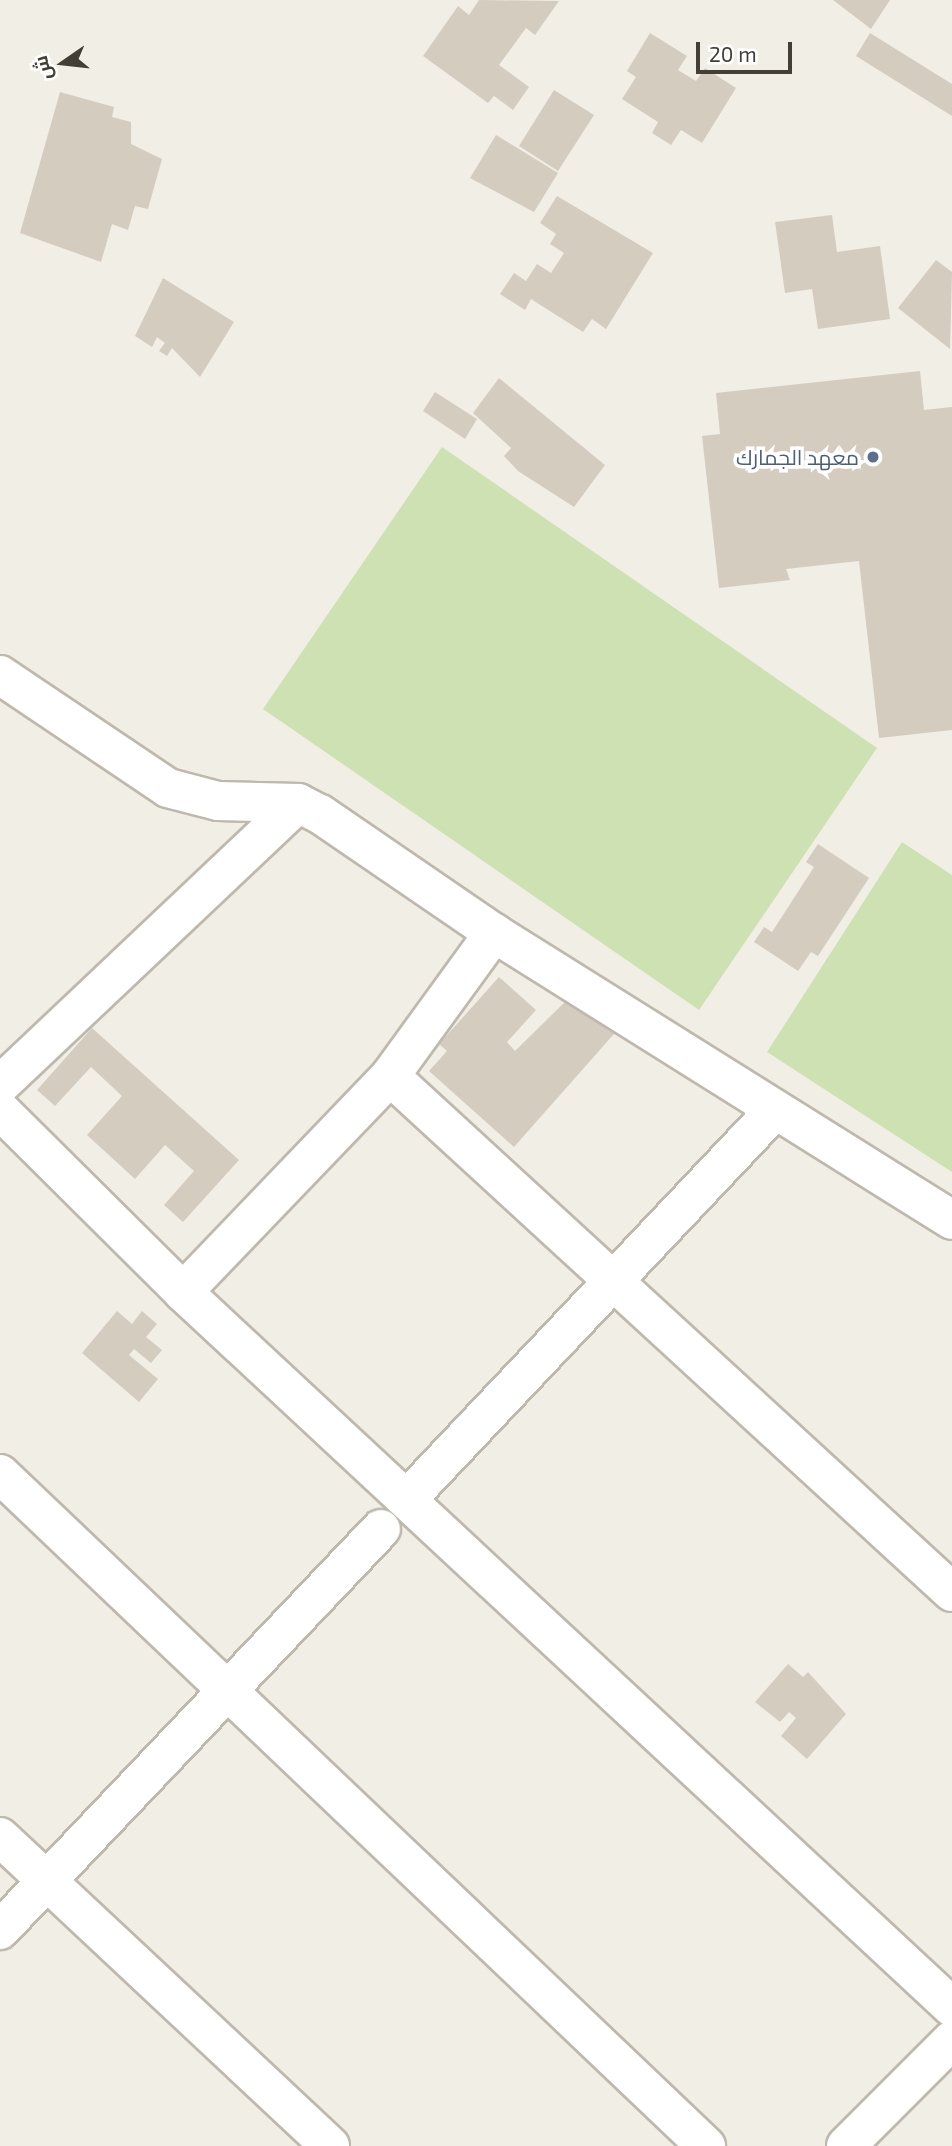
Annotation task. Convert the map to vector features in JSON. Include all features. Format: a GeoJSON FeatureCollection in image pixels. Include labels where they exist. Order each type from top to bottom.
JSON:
{"type":"FeatureCollection","features":[{"type":"Feature","properties":{"kind":"street"},"geometry":{"type":"LineString","coordinates":[[0,675],[168,788],[218,801],[298,803],[494,933],[774,1111],[952,1220]]}},
{"type":"Feature","properties":{"kind":"street"},"geometry":{"type":"LineString","coordinates":[[0,1085],[298,803]]}},
{"type":"Feature","properties":{"kind":"street"},"geometry":{"type":"LineString","coordinates":[[183,1292],[390,1076],[494,933]]}},
{"type":"Feature","properties":{"kind":"street"},"geometry":{"type":"LineString","coordinates":[[390,1076],[952,1592]]}},
{"type":"Feature","properties":{"kind":"street"},"geometry":{"type":"LineString","coordinates":[[0,1110],[183,1292],[409,1497],[952,2007]]}},
{"type":"Feature","properties":{"kind":"street"},"geometry":{"type":"LineString","coordinates":[[409,1497],[612,1279],[774,1111]]}},
{"type":"Feature","properties":{"kind":"street"},"geometry":{"type":"LineString","coordinates":[[0,1474],[225,1693],[706,2146]]}},
{"type":"Feature","properties":{"kind":"street"},"geometry":{"type":"LineString","coordinates":[[0,1930],[381,1530]]}},
{"type":"Feature","properties":{"kind":"street"},"geometry":{"type":"LineString","coordinates":[[0,1837],[330,2146]]}},
{"type":"Feature","properties":{"kind":"street"},"geometry":{"type":"LineString","coordinates":[[846,2146],[952,2040]]}},
{"type":"Feature","properties":{"kind":"green space"},"geometry":{"type":"Polygon","coordinates":[[[442,447],[877,748],[699,1010],[263,709],[442,447]]]}},
{"type":"Feature","properties":{"kind":"green space"},"geometry":{"type":"Polygon","coordinates":[[[902,842],[952,875],[952,1172],[767,1052],[902,842]]]}},
{"type":"Feature","properties":{"kind":"building"},"geometry":{"type":"Polygon","coordinates":[[[479,0],[559,1],[535,35],[526,28],[499,65],[529,87],[513,110],[494,96],[488,103],[423,56],[458,6],[469,15],[479,0]]]}},
{"type":"Feature","properties":{"kind":"building"},"geometry":{"type":"Polygon","coordinates":[[[833,0],[890,0],[871,29],[833,0]]]}},
{"type":"Feature","properties":{"kind":"building"},"geometry":{"type":"Polygon","coordinates":[[[650,33],[687,56],[678,70],[696,81],[705,68],[736,88],[702,143],[681,130],[671,145],[652,133],[658,122],[622,99],[636,77],[627,71],[650,33]]]}},
{"type":"Feature","properties":{"kind":"building"},"geometry":{"type":"Polygon","coordinates":[[[870,33],[952,84],[952,116],[856,56],[870,33]]]}},
{"type":"Feature","properties":{"kind":"building"},"geometry":{"type":"Polygon","coordinates":[[[554,90],[594,115],[558,171],[519,146],[554,90]]]}},
{"type":"Feature","properties":{"kind":"building"},"geometry":{"type":"Polygon","coordinates":[[[60,92],[114,107],[112,117],[131,122],[131,144],[162,159],[148,209],[135,206],[128,230],[112,224],[101,262],[20,233],[60,92]]]}},
{"type":"Feature","properties":{"kind":"building"},"geometry":{"type":"Polygon","coordinates":[[[496,135],[558,173],[534,212],[470,178],[496,135]]]}},
{"type":"Feature","properties":{"kind":"building"},"geometry":{"type":"Polygon","coordinates":[[[557,196],[653,253],[606,329],[592,319],[583,332],[531,299],[525,310],[500,294],[514,273],[526,281],[537,264],[551,273],[564,253],[550,244],[556,234],[540,223],[557,196]]]}},
{"type":"Feature","properties":{"kind":"building"},"geometry":{"type":"Polygon","coordinates":[[[832,215],[837,252],[880,246],[890,319],[818,329],[812,289],[785,293],[775,222],[832,215]]]}},
{"type":"Feature","properties":{"kind":"building"},"geometry":{"type":"Polygon","coordinates":[[[936,260],[952,272],[950,349],[898,308],[936,260]]]}},
{"type":"Feature","properties":{"kind":"building"},"geometry":{"type":"Polygon","coordinates":[[[163,278],[234,322],[200,377],[172,348],[167,356],[159,351],[165,343],[157,337],[152,347],[135,336],[163,278]]]}},
{"type":"Feature","properties":{"kind":"building"},"geometry":{"type":"Polygon","coordinates":[[[920,371],[924,410],[952,407],[952,730],[879,738],[859,561],[786,569],[790,580],[719,588],[702,436],[720,434],[716,393],[920,371]]]}},
{"type":"Feature","properties":{"kind":"building"},"geometry":{"type":"Polygon","coordinates":[[[499,378],[605,465],[574,507],[518,471],[504,456],[511,448],[473,413],[499,378]]]}},
{"type":"Feature","properties":{"kind":"building"},"geometry":{"type":"Polygon","coordinates":[[[435,392],[477,419],[465,439],[423,411],[435,392]]]}},
{"type":"Feature","properties":{"kind":"building"},"geometry":{"type":"Polygon","coordinates":[[[818,844],[869,878],[818,956],[811,952],[798,971],[754,942],[764,927],[772,932],[814,867],[806,862],[818,844]]]}},
{"type":"Feature","properties":{"kind":"building"},"geometry":{"type":"Polygon","coordinates":[[[499,977],[536,1010],[507,1042],[515,1051],[572,995],[621,1026],[514,1147],[429,1071],[447,1051],[439,1044],[499,977]]]}},
{"type":"Feature","properties":{"kind":"building"},"geometry":{"type":"Polygon","coordinates":[[[92,1028],[239,1160],[183,1222],[164,1205],[194,1171],[165,1145],[135,1179],[87,1135],[122,1096],[91,1067],[55,1106],[37,1090],[92,1028]]]}},
{"type":"Feature","properties":{"kind":"building"},"geometry":{"type":"Polygon","coordinates":[[[117,1311],[132,1324],[142,1311],[157,1324],[146,1337],[162,1350],[151,1363],[134,1349],[129,1355],[158,1379],[139,1402],[82,1353],[117,1311]]]}},
{"type":"Feature","properties":{"kind":"building"},"geometry":{"type":"Polygon","coordinates":[[[788,1664],[803,1677],[808,1672],[846,1714],[807,1759],[781,1736],[796,1718],[789,1712],[780,1722],[755,1702],[788,1664]]]}},
{"type":"Feature","properties":{"kind":"place","name":"معهد الجمارك"},"geometry":{"type":"Point","coordinates":[873,457]}}]}
